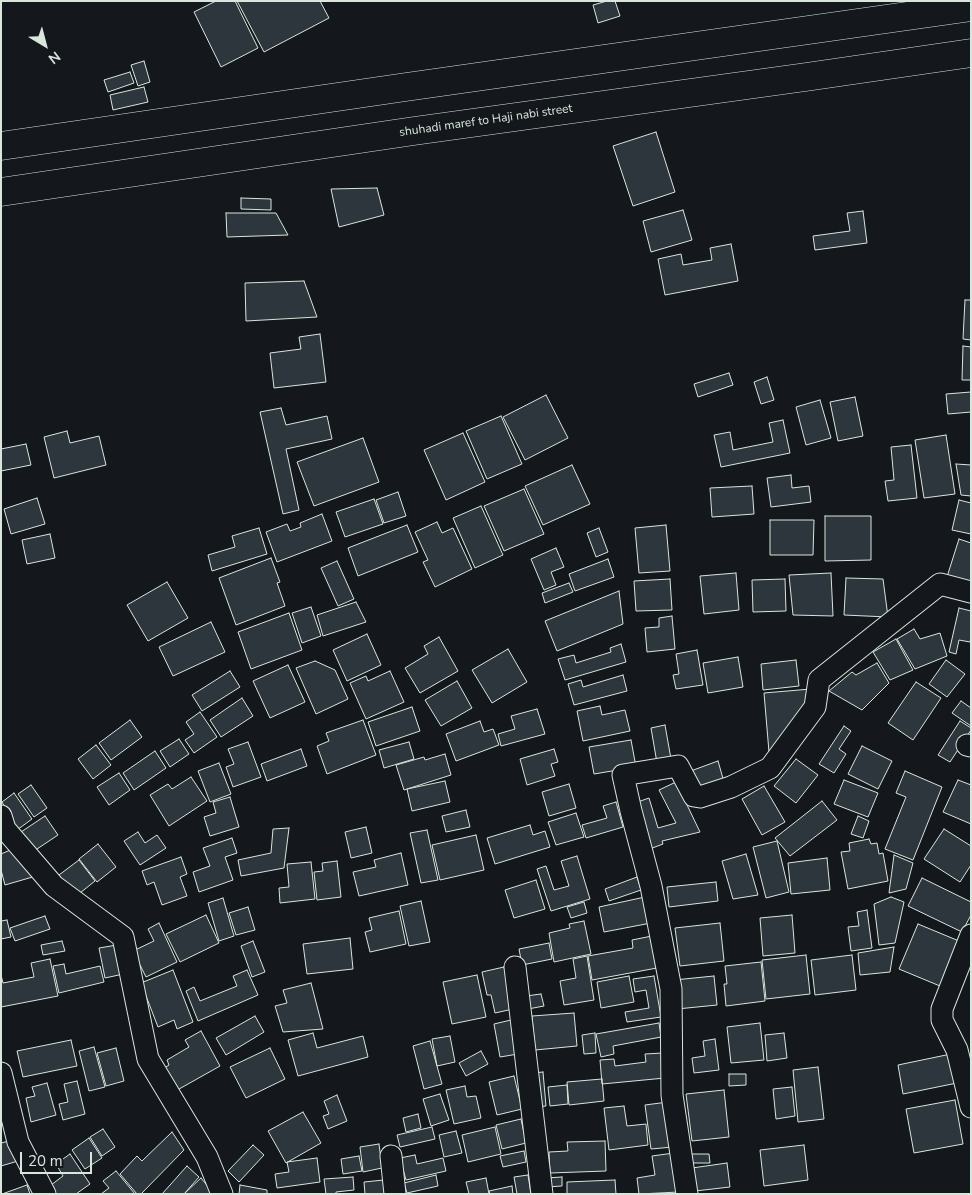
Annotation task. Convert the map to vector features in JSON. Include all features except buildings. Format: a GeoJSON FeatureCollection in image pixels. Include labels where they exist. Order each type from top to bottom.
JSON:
{"type":"FeatureCollection","features":[{"type":"Feature","properties":{"kind":"main road"},"geometry":{"type":"LineString","coordinates":[[1,146],[971,7]]}},
{"type":"Feature","properties":{"kind":"main road","name":"shuhadi maref to Haji nabi street"},"geometry":{"type":"LineString","coordinates":[[1,192],[414,131],[971,53]]}},
{"type":"Feature","properties":{"kind":"street"},"geometry":{"type":"LineString","coordinates":[[687,1194],[672,1095],[672,989],[651,886],[631,811],[624,775],[678,766],[694,796],[700,797],[731,787],[770,768],[815,707],[819,680],[940,584],[971,592]]}},
{"type":"Feature","properties":{"kind":"street"},"geometry":{"type":"LineString","coordinates":[[1,816],[5,829],[54,886],[123,937],[148,1059],[207,1157],[222,1194]]}},
{"type":"Feature","properties":{"kind":"street"},"geometry":{"type":"LineString","coordinates":[[971,935],[942,1009],[942,1020],[957,1050],[971,1107]]}},
{"type":"Feature","properties":{"kind":"street"},"geometry":{"type":"LineString","coordinates":[[515,967],[542,1194]]}},
{"type":"Feature","properties":{"kind":"street"},"geometry":{"type":"LineString","coordinates":[[1,1073],[18,1142],[45,1194]]}},
{"type":"Feature","properties":{"kind":"street"},"geometry":{"type":"LineString","coordinates":[[391,1156],[395,1194]]}}]}
